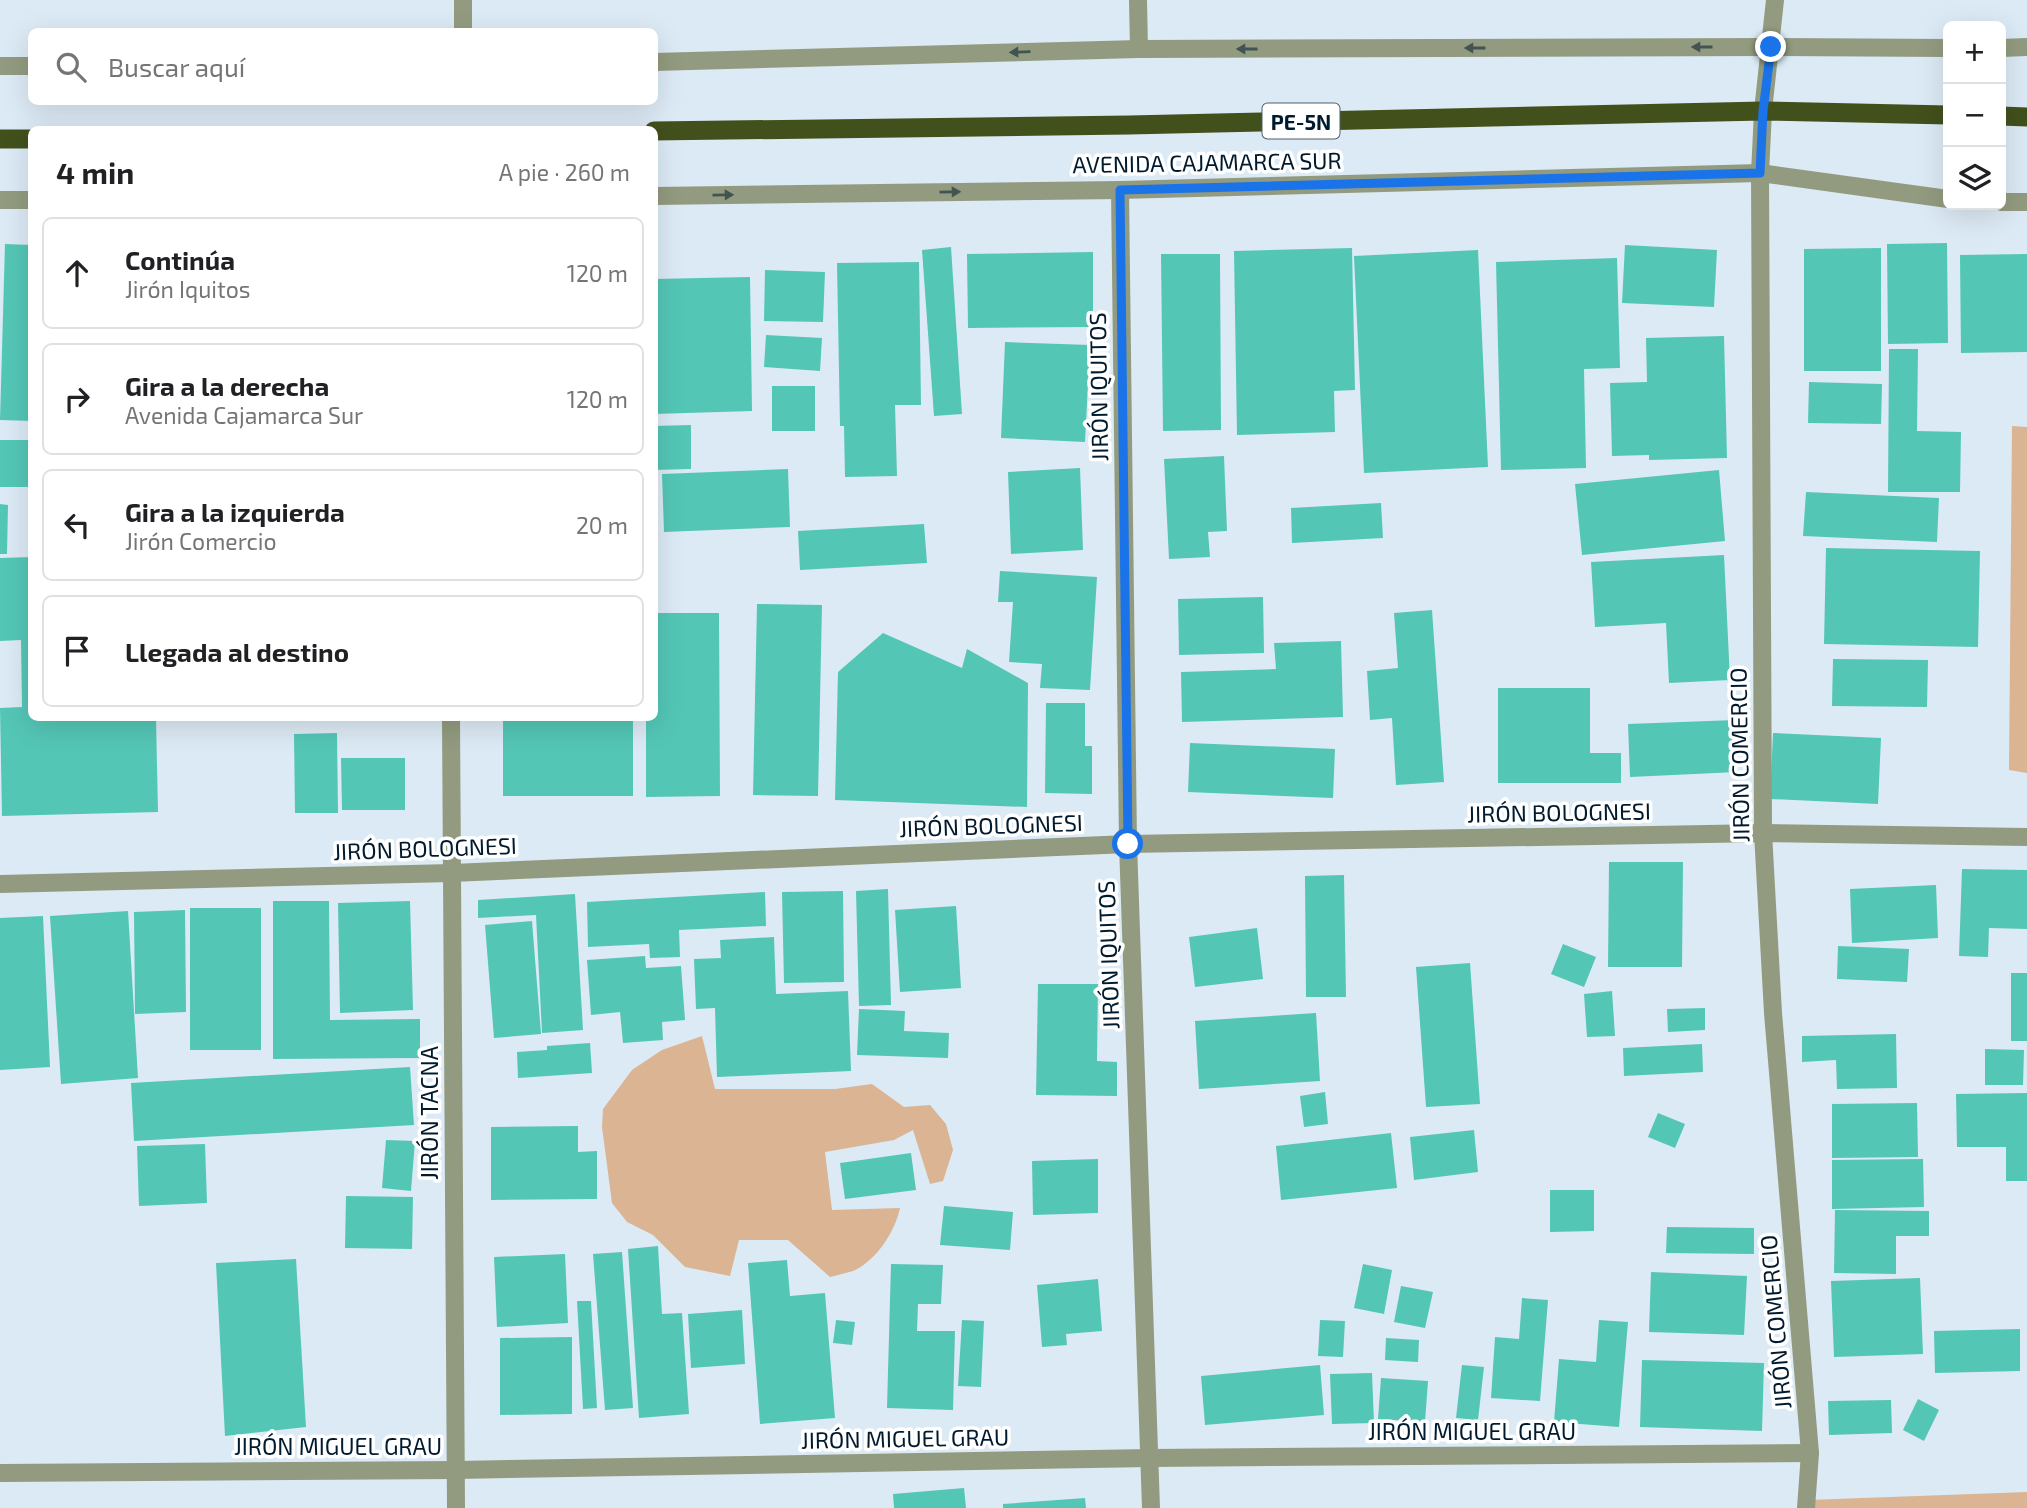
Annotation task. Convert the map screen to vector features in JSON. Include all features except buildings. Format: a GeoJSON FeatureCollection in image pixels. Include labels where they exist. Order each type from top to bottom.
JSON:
{"type":"FeatureCollection","features":[{"type":"Feature","properties":{"kind":"highway","name":"PE-5N"},"geometry":{"type":"LineString","coordinates":[[658,131],[1129,125],[1763,111],[1943,115]]}},
{"type":"Feature","properties":{"kind":"highway"},"geometry":{"type":"LineString","coordinates":[[2006,116],[2027,117]]}},
{"type":"Feature","properties":{"kind":"highway"},"geometry":{"type":"LineString","coordinates":[[0,139],[28,139]]}},
{"type":"Feature","properties":{"kind":"street"},"geometry":{"type":"LineString","coordinates":[[463,0],[463,28]]}},
{"type":"Feature","properties":{"kind":"street"},"geometry":{"type":"LineString","coordinates":[[1138,0],[1139,49]]}},
{"type":"Feature","properties":{"kind":"street","name":"JIRÓN COMERCIO"},"geometry":{"type":"LineString","coordinates":[[1775,0],[1763,111],[1760,173],[1763,833],[1773,1013],[1810,1453],[1806,1508]]}},
{"type":"Feature","properties":{"kind":"street"},"geometry":{"type":"LineString","coordinates":[[2006,48],[2027,47]]}},
{"type":"Feature","properties":{"kind":"street"},"geometry":{"type":"LineString","coordinates":[[658,62],[1139,49],[1943,48]]}},
{"type":"Feature","properties":{"kind":"street"},"geometry":{"type":"LineString","coordinates":[[0,66],[28,66]]}},
{"type":"Feature","properties":{"kind":"street","name":"AVENIDA CAJAMARCA SUR"},"geometry":{"type":"LineString","coordinates":[[658,196],[1120,190],[1760,173],[1943,198]]}},
{"type":"Feature","properties":{"kind":"street","name":"JIRÓN IQUITOS"},"geometry":{"type":"LineString","coordinates":[[1120,190],[1128,844],[1152,1508]]}},
{"type":"Feature","properties":{"kind":"street"},"geometry":{"type":"LineString","coordinates":[[0,200],[28,200]]}},
{"type":"Feature","properties":{"kind":"street"},"geometry":{"type":"LineString","coordinates":[[2006,201],[2027,202]]}},
{"type":"Feature","properties":{"kind":"street","name":"JIRÓN TACNA"},"geometry":{"type":"LineString","coordinates":[[451,721],[456,1508]]}},
{"type":"Feature","properties":{"kind":"street","name":"JIRÓN BOLOGNESI"},"geometry":{"type":"LineString","coordinates":[[0,884],[452,873],[1128,844],[1763,833],[2027,837]]}},
{"type":"Feature","properties":{"kind":"street","name":"JIRÓN MIGUEL GRAU"},"geometry":{"type":"LineString","coordinates":[[0,1473],[456,1470],[1151,1458],[1810,1453]]}},
{"type":"Feature","properties":{"kind":"shaded area"},"geometry":{"type":"Polygon","coordinates":[[[2012,426],[2027,427],[2027,773],[2009,770],[2012,426]]]}},
{"type":"Feature","properties":{"kind":"shaded area"},"geometry":{"type":"Polygon","coordinates":[[[702,1036],[715,1089],[835,1089],[872,1084],[904,1107],[930,1105],[946,1124],[953,1150],[943,1181],[930,1184],[913,1130],[894,1140],[825,1152],[832,1210],[900,1208],[889,1236],[869,1260],[853,1271],[830,1277],[788,1240],[739,1240],[730,1276],[685,1267],[653,1235],[627,1222],[612,1203],[602,1127],[603,1109],[632,1070],[662,1050],[702,1036]]]}},
{"type":"Feature","properties":{"kind":"shaded area"},"geometry":{"type":"Polygon","coordinates":[[[2027,1492],[2027,1508],[1809,1508],[1808,1500],[2027,1492]]]}},
{"type":"Feature","properties":{"kind":"route"},"geometry":{"type":"LineString","coordinates":[[1128,844],[1120,190],[1760,173],[1763,111],[1771,47]]}}]}
